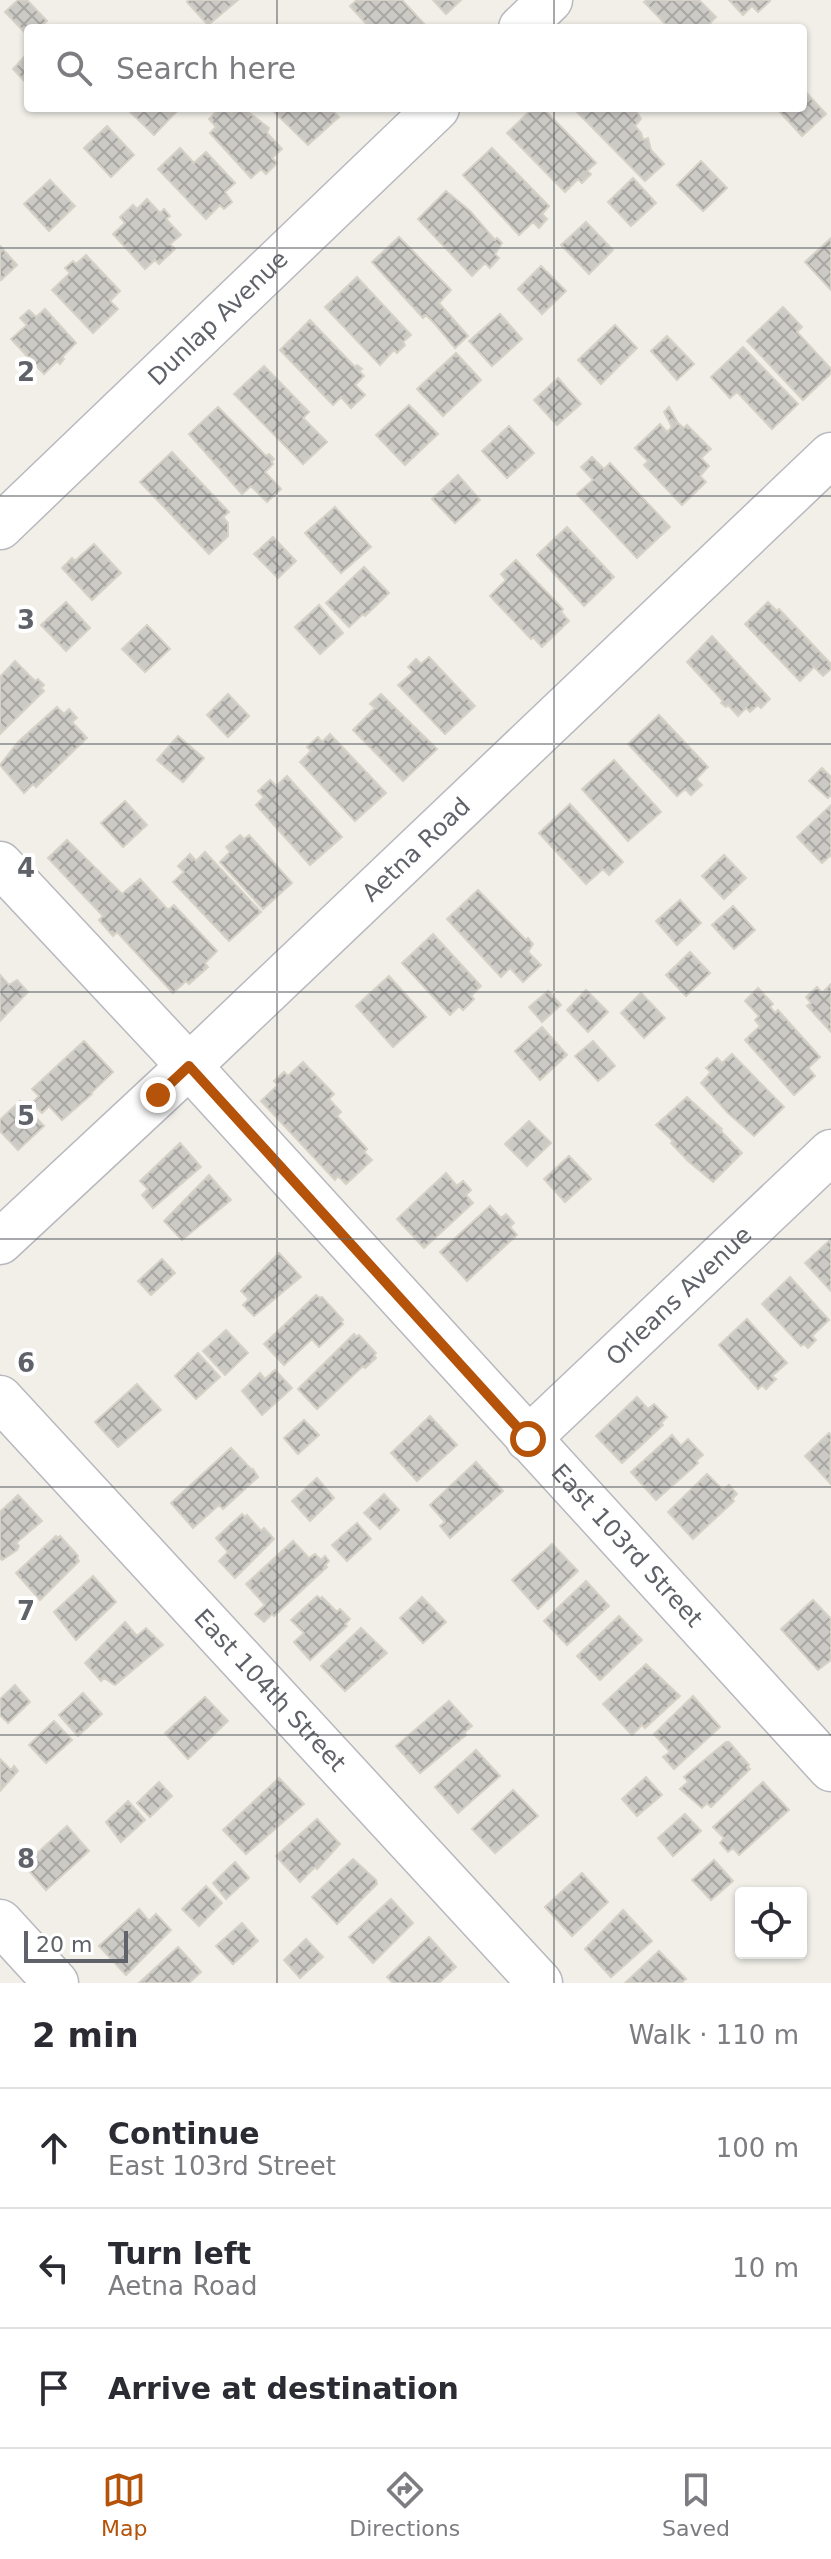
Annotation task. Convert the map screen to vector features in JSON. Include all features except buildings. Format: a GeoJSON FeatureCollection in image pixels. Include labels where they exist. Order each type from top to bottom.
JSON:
{"type":"FeatureCollection","features":[{"type":"Feature","properties":{"kind":"street"},"geometry":{"type":"LineString","coordinates":[[525,24],[550,0]]}},
{"type":"Feature","properties":{"kind":"street","name":"Dunlap Avenue"},"geometry":{"type":"LineString","coordinates":[[0,527],[433,112]]}},
{"type":"Feature","properties":{"kind":"street","name":"Aetna Road"},"geometry":{"type":"LineString","coordinates":[[0,1242],[831,455]]}},
{"type":"Feature","properties":{"kind":"street","name":"East 103rd Street"},"geometry":{"type":"LineString","coordinates":[[0,864],[189,1066],[528,1439],[827,1757]]}},
{"type":"Feature","properties":{"kind":"street","name":"Orleans Avenue"},"geometry":{"type":"LineString","coordinates":[[528,1439],[831,1152]]}},
{"type":"Feature","properties":{"kind":"street","name":"East 104th Street"},"geometry":{"type":"LineString","coordinates":[[0,1398],[540,1983]]}},
{"type":"Feature","properties":{"kind":"street"},"geometry":{"type":"LineString","coordinates":[[0,1922],[56,1983]]}},
{"type":"Feature","properties":{"kind":"route"},"geometry":{"type":"LineString","coordinates":[[158,1095],[189,1066],[528,1439]]}}]}
